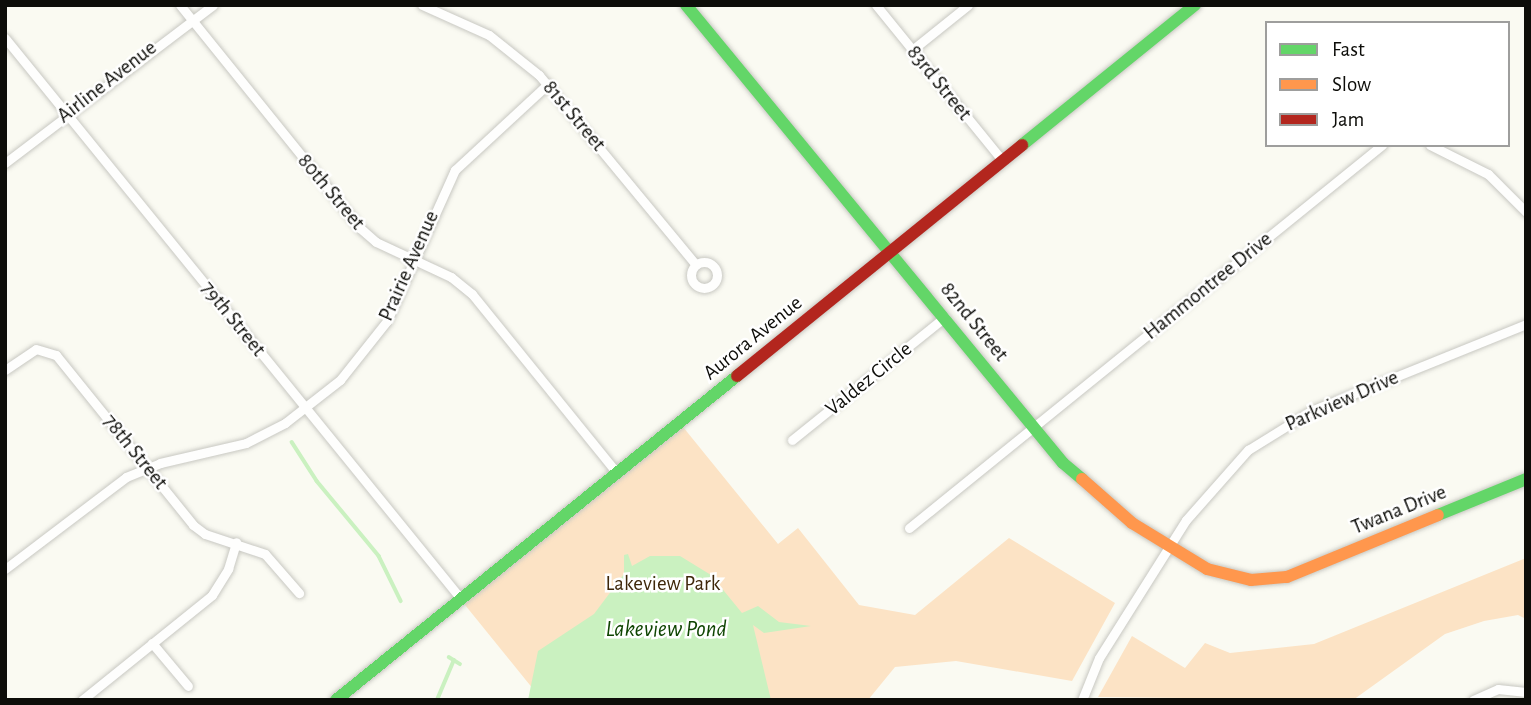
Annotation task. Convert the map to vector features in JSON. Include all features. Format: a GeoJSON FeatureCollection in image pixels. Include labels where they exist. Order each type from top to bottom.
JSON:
{"type":"FeatureCollection","features":[{"type":"Feature","properties":{"kind":"street","name":"80th Street"},"geometry":{"type":"LineString","coordinates":[[180,5],[360,228],[414,261],[451,277],[472,294],[617,473]]}},
{"type":"Feature","properties":{"kind":"street","name":"Airline Avenue"},"geometry":{"type":"LineString","coordinates":[[5,163],[66,113],[212,5]]}},
{"type":"Feature","properties":{"kind":"street","name":"81st Street"},"geometry":{"type":"LineString","coordinates":[[422,5],[489,35],[548,84],[696,265]]}},
{"type":"Feature","properties":{"kind":"street","name":"83rd Street"},"geometry":{"type":"LineString","coordinates":[[876,5],[1003,161]]}},
{"type":"Feature","properties":{"kind":"street"},"geometry":{"type":"LineString","coordinates":[[912,50],[968,5]]}},
{"type":"Feature","properties":{"kind":"street","name":"Aurora Avenue"},"geometry":{"type":"LineString","coordinates":[[336,700],[1195,5]]}},
{"type":"Feature","properties":{"kind":"street","name":"82nd Street"},"geometry":{"type":"LineString","coordinates":[[691,7],[892,250],[1033,427],[1096,495],[1170,545],[1226,576],[1251,580],[1287,577]]}},
{"type":"Feature","properties":{"kind":"street","name":"79th Street"},"geometry":{"type":"LineString","coordinates":[[5,38],[461,600]]}},
{"type":"Feature","properties":{"kind":"street","name":"Prairie Avenue"},"geometry":{"type":"LineString","coordinates":[[5,569],[102,491],[147,468],[246,443],[305,407],[340,380],[374,342],[455,170],[548,84]]}},
{"type":"Feature","properties":{"kind":"street","name":"Hammontree Drive"},"geometry":{"type":"LineString","coordinates":[[909,528],[1380,147]]}},
{"type":"Feature","properties":{"kind":"street"},"geometry":{"type":"LineString","coordinates":[[1434,147],[1488,174],[1526,212]]}},
{"type":"Feature","properties":{"kind":"street","name":"Valdez Circle"},"geometry":{"type":"LineString","coordinates":[[792,440],[945,317]]}},
{"type":"Feature","properties":{"kind":"street","name":"Parkview Drive"},"geometry":{"type":"LineString","coordinates":[[1082,700],[1099,658],[1170,545],[1225,471],[1273,432],[1311,411],[1526,324]]}},
{"type":"Feature","properties":{"kind":"street","name":"78th Street"},"geometry":{"type":"LineString","coordinates":[[5,370],[26,352],[42,349],[56,355],[193,525],[205,534],[236,542],[265,554],[299,593]]}},
{"type":"Feature","properties":{"kind":"street","name":"Twana Drive"},"geometry":{"type":"LineString","coordinates":[[1287,577],[1526,479]]}},
{"type":"Feature","properties":{"kind":"street"},"geometry":{"type":"LineString","coordinates":[[82,700],[220,586],[236,542]]}},
{"type":"Feature","properties":{"kind":"street"},"geometry":{"type":"LineString","coordinates":[[152,643],[188,686]]}},
{"type":"Feature","properties":{"kind":"street"},"geometry":{"type":"LineString","coordinates":[[1473,700],[1498,689],[1526,692]]}},
{"type":"Feature","properties":{"kind":"green space","name":"Lakeview Park"},"geometry":{"type":"Polygon","coordinates":[[[679,422],[778,544],[798,528],[859,605],[915,615],[1009,538],[1115,603],[1072,681],[956,661],[895,667],[868,700],[542,700],[461,600],[679,422]]]}},
{"type":"Feature","properties":{"kind":"green space"},"geometry":{"type":"Polygon","coordinates":[[[1526,558],[1526,619],[1518,615],[1484,621],[1445,634],[1353,700],[1098,697],[1132,636],[1185,668],[1205,643],[1230,653],[1314,644],[1526,558]]]}},
{"type":"Feature","properties":{"kind":"water","name":"Lakeview Pond"},"geometry":{"type":"Polygon","coordinates":[[[628,554],[632,566],[650,556],[680,556],[711,575],[742,613],[758,606],[779,622],[811,626],[764,633],[753,625],[771,700],[528,700],[538,651],[594,614],[624,574],[624,555],[628,554]]]}},
{"type":"Feature","properties":{"kind":"waterway"},"geometry":{"type":"LineString","coordinates":[[292,442],[317,481],[379,556],[401,601]]}},
{"type":"Feature","properties":{"kind":"waterway"},"geometry":{"type":"LineString","coordinates":[[449,657],[460,664]]}},
{"type":"Feature","properties":{"kind":"waterway"},"geometry":{"type":"LineString","coordinates":[[437,700],[454,660]]}},
{"type":"Feature","properties":{"kind":"traffic: fast"},"geometry":{"type":"LineString","coordinates":[[686,5],[1063,463],[1082,479]]}},
{"type":"Feature","properties":{"kind":"traffic: fast"},"geometry":{"type":"LineString","coordinates":[[1022,145],[1195,5]]}},
{"type":"Feature","properties":{"kind":"traffic: fast"},"geometry":{"type":"LineString","coordinates":[[336,700],[737,376]]}},
{"type":"Feature","properties":{"kind":"traffic: fast"},"geometry":{"type":"LineString","coordinates":[[1438,515],[1526,479]]}},
{"type":"Feature","properties":{"kind":"traffic: slow"},"geometry":{"type":"LineString","coordinates":[[1082,479],[1132,523],[1207,569],[1251,580],[1287,577],[1438,515]]}},
{"type":"Feature","properties":{"kind":"traffic: jam"},"geometry":{"type":"LineString","coordinates":[[737,376],[1022,145]]}}]}
